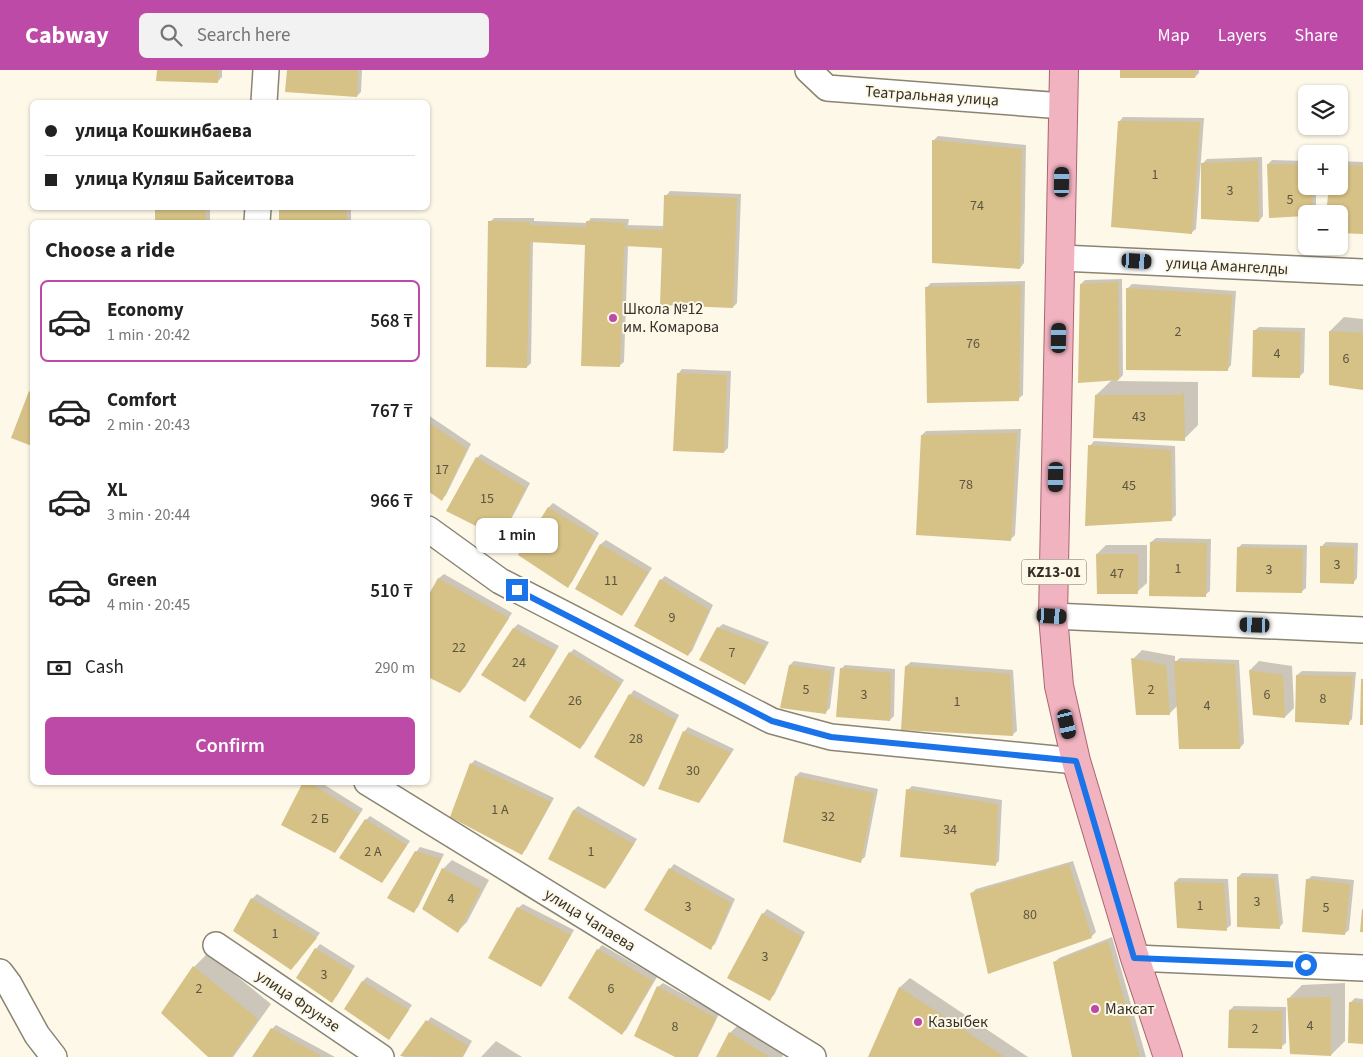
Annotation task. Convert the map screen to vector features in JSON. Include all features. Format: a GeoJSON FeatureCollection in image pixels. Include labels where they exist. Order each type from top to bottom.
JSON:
{"type":"FeatureCollection","features":[{"type":"Feature","properties":{"kind":"main road","name":"KZ13-01"},"geometry":{"type":"LineString","coordinates":[[1064,70],[1052,616],[1059,686],[1076,761],[1134,958],[1168,1057]]}},
{"type":"Feature","properties":{"kind":"street"},"geometry":{"type":"LineString","coordinates":[[264,100],[266,70]]}},
{"type":"Feature","properties":{"kind":"street","name":"Театральная улица"},"geometry":{"type":"LineString","coordinates":[[808,70],[827,88],[1062,106]]}},
{"type":"Feature","properties":{"kind":"street","name":"улица Амангелды"},"geometry":{"type":"LineString","coordinates":[[1061,258],[1363,272]]}},
{"type":"Feature","properties":{"kind":"street"},"geometry":{"type":"LineString","coordinates":[[430,530],[500,581],[772,721],[831,737],[1076,761]]}},
{"type":"Feature","properties":{"kind":"street"},"geometry":{"type":"LineString","coordinates":[[1052,616],[1363,630]]}},
{"type":"Feature","properties":{"kind":"street","name":"улица Чапаева"},"geometry":{"type":"LineString","coordinates":[[372,785],[813,1057]]}},
{"type":"Feature","properties":{"kind":"street","name":"улица Фрунзе"},"geometry":{"type":"LineString","coordinates":[[216,945],[376,1056]]}},
{"type":"Feature","properties":{"kind":"street"},"geometry":{"type":"LineString","coordinates":[[1134,958],[1363,968]]}},
{"type":"Feature","properties":{"kind":"street"},"geometry":{"type":"LineString","coordinates":[[0,972],[9,984],[37,1035],[54,1057]]}},
{"type":"Feature","properties":{"kind":"building"},"geometry":{"type":"Polygon","coordinates":[[[157,70],[219,70],[218,83],[156,81],[157,70]]]}},
{"type":"Feature","properties":{"kind":"building"},"geometry":{"type":"Polygon","coordinates":[[[287,70],[358,70],[357,97],[285,92],[287,70]]]}},
{"type":"Feature","properties":{"kind":"building"},"geometry":{"type":"Polygon","coordinates":[[[1120,70],[1196,70],[1195,78],[1120,78],[1120,70]]]}},
{"type":"Feature","properties":{"kind":"building"},"geometry":{"type":"Polygon","coordinates":[[[1118,121],[1200,122],[1192,234],[1111,227],[1118,121]]]}},
{"type":"Feature","properties":{"kind":"building"},"geometry":{"type":"Polygon","coordinates":[[[932,140],[1022,149],[1020,269],[932,263],[932,140]]]}},
{"type":"Feature","properties":{"kind":"building"},"geometry":{"type":"Polygon","coordinates":[[[1258,161],[1259,222],[1201,219],[1201,163],[1258,161]]]}},
{"type":"Feature","properties":{"kind":"building"},"geometry":{"type":"Polygon","coordinates":[[[1267,164],[1298,165],[1298,195],[1313,195],[1312,205],[1298,205],[1298,216],[1269,218],[1267,164]]]}},
{"type":"Feature","properties":{"kind":"building"},"geometry":{"type":"Polygon","coordinates":[[[1348,165],[1363,166],[1363,234],[1348,233],[1348,205],[1327,205],[1328,195],[1348,195],[1348,165]]]}},
{"type":"Feature","properties":{"kind":"building"},"geometry":{"type":"Polygon","coordinates":[[[664,195],[737,198],[733,308],[660,305],[662,248],[624,246],[620,367],[581,366],[585,245],[530,242],[527,368],[486,367],[488,221],[530,222],[530,225],[586,227],[586,221],[625,223],[625,229],[663,230],[664,195]]]}},
{"type":"Feature","properties":{"kind":"building"},"geometry":{"type":"Polygon","coordinates":[[[155,210],[206,210],[206,220],[155,220],[155,210]]]}},
{"type":"Feature","properties":{"kind":"building"},"geometry":{"type":"Polygon","coordinates":[[[279,210],[347,210],[347,220],[279,220],[279,210]]]}},
{"type":"Feature","properties":{"kind":"building"},"geometry":{"type":"Polygon","coordinates":[[[1118,282],[1119,380],[1078,383],[1080,284],[1118,282]]]}},
{"type":"Feature","properties":{"kind":"building"},"geometry":{"type":"Polygon","coordinates":[[[1021,285],[1019,401],[927,403],[925,287],[1021,285]]]}},
{"type":"Feature","properties":{"kind":"building"},"geometry":{"type":"Polygon","coordinates":[[[1126,288],[1232,295],[1228,371],[1126,370],[1126,288]]]}},
{"type":"Feature","properties":{"kind":"building"},"geometry":{"type":"Polygon","coordinates":[[[1253,330],[1301,332],[1300,378],[1252,377],[1253,330]]]}},
{"type":"Feature","properties":{"kind":"building"},"geometry":{"type":"Polygon","coordinates":[[[1329,331],[1363,333],[1363,390],[1329,385],[1329,331]]]}},
{"type":"Feature","properties":{"kind":"building"},"geometry":{"type":"Polygon","coordinates":[[[677,373],[727,375],[724,453],[673,451],[677,373]]]}},
{"type":"Feature","properties":{"kind":"building"},"geometry":{"type":"Polygon","coordinates":[[[29,391],[30,445],[11,438],[29,391]]]}},
{"type":"Feature","properties":{"kind":"building"},"geometry":{"type":"Polygon","coordinates":[[[1184,391],[1185,441],[1093,438],[1095,395],[1182,395],[1184,391]]]}},
{"type":"Feature","properties":{"kind":"building"},"geometry":{"type":"Polygon","coordinates":[[[430,423],[467,449],[442,501],[430,492],[430,423]]]}},
{"type":"Feature","properties":{"kind":"building"},"geometry":{"type":"Polygon","coordinates":[[[1017,433],[1011,541],[916,535],[921,435],[1017,433]]]}},
{"type":"Feature","properties":{"kind":"building"},"geometry":{"type":"Polygon","coordinates":[[[1088,445],[1171,450],[1172,521],[1085,526],[1088,445]]]}},
{"type":"Feature","properties":{"kind":"building"},"geometry":{"type":"Polygon","coordinates":[[[476,457],[526,488],[500,538],[446,511],[476,457]]]}},
{"type":"Feature","properties":{"kind":"building"},"geometry":{"type":"Polygon","coordinates":[[[548,507],[596,537],[568,588],[518,555],[548,507]]]}},
{"type":"Feature","properties":{"kind":"building"},"geometry":{"type":"Polygon","coordinates":[[[1150,542],[1207,543],[1206,597],[1149,596],[1150,542]]]}},
{"type":"Feature","properties":{"kind":"building"},"geometry":{"type":"Polygon","coordinates":[[[600,544],[648,572],[622,616],[575,589],[600,544]]]}},
{"type":"Feature","properties":{"kind":"building"},"geometry":{"type":"Polygon","coordinates":[[[1320,546],[1354,547],[1354,584],[1320,583],[1320,546]]]}},
{"type":"Feature","properties":{"kind":"building"},"geometry":{"type":"Polygon","coordinates":[[[1237,547],[1303,549],[1302,593],[1236,592],[1237,547]]]}},
{"type":"Feature","properties":{"kind":"building"},"geometry":{"type":"Polygon","coordinates":[[[1096,554],[1138,554],[1138,594],[1097,594],[1096,554]]]}},
{"type":"Feature","properties":{"kind":"building"},"geometry":{"type":"Polygon","coordinates":[[[438,578],[509,618],[460,693],[430,678],[430,592],[438,578]]]}},
{"type":"Feature","properties":{"kind":"building"},"geometry":{"type":"Polygon","coordinates":[[[660,579],[709,610],[688,656],[634,626],[660,579]]]}},
{"type":"Feature","properties":{"kind":"building"},"geometry":{"type":"Polygon","coordinates":[[[717,627],[765,646],[745,685],[699,660],[717,627]]]}},
{"type":"Feature","properties":{"kind":"building"},"geometry":{"type":"Polygon","coordinates":[[[513,628],[556,651],[525,702],[481,675],[513,628]]]}},
{"type":"Feature","properties":{"kind":"building"},"geometry":{"type":"Polygon","coordinates":[[[569,652],[621,684],[580,749],[529,717],[569,652]]]}},
{"type":"Feature","properties":{"kind":"building"},"geometry":{"type":"Polygon","coordinates":[[[1131,658],[1166,665],[1170,715],[1136,715],[1131,658]]]}},
{"type":"Feature","properties":{"kind":"building"},"geometry":{"type":"Polygon","coordinates":[[[1174,661],[1235,664],[1240,749],[1179,749],[1174,661]]]}},
{"type":"Feature","properties":{"kind":"building"},"geometry":{"type":"Polygon","coordinates":[[[789,665],[831,671],[826,714],[780,708],[789,665]]]}},
{"type":"Feature","properties":{"kind":"building"},"geometry":{"type":"Polygon","coordinates":[[[905,666],[1010,674],[1013,736],[901,730],[905,666]]]}},
{"type":"Feature","properties":{"kind":"building"},"geometry":{"type":"Polygon","coordinates":[[[840,668],[891,673],[890,721],[836,717],[840,668]]]}},
{"type":"Feature","properties":{"kind":"building"},"geometry":{"type":"Polygon","coordinates":[[[1249,670],[1283,675],[1285,718],[1253,715],[1249,670]]]}},
{"type":"Feature","properties":{"kind":"building"},"geometry":{"type":"Polygon","coordinates":[[[1296,675],[1353,676],[1349,725],[1295,722],[1296,675]]]}},
{"type":"Feature","properties":{"kind":"building"},"geometry":{"type":"Polygon","coordinates":[[[1361,679],[1363,679],[1363,725],[1360,725],[1361,679]]]}},
{"type":"Feature","properties":{"kind":"building"},"geometry":{"type":"Polygon","coordinates":[[[629,694],[676,720],[644,787],[594,757],[629,694]]]}},
{"type":"Feature","properties":{"kind":"building"},"geometry":{"type":"Polygon","coordinates":[[[683,731],[731,753],[699,803],[658,789],[683,731]]]}},
{"type":"Feature","properties":{"kind":"building"},"geometry":{"type":"Polygon","coordinates":[[[470,763],[551,802],[522,855],[450,817],[470,763]]]}},
{"type":"Feature","properties":{"kind":"building"},"geometry":{"type":"Polygon","coordinates":[[[795,776],[874,793],[861,863],[783,842],[795,776]]]}},
{"type":"Feature","properties":{"kind":"building"},"geometry":{"type":"Polygon","coordinates":[[[301,785],[314,785],[359,814],[335,853],[281,825],[301,785]]]}},
{"type":"Feature","properties":{"kind":"building"},"geometry":{"type":"Polygon","coordinates":[[[906,789],[998,804],[996,866],[900,857],[906,789]]]}},
{"type":"Feature","properties":{"kind":"building"},"geometry":{"type":"Polygon","coordinates":[[[573,810],[634,844],[605,889],[548,859],[573,810]]]}},
{"type":"Feature","properties":{"kind":"building"},"geometry":{"type":"Polygon","coordinates":[[[365,819],[407,845],[382,883],[339,858],[365,819]]]}},
{"type":"Feature","properties":{"kind":"building"},"geometry":{"type":"Polygon","coordinates":[[[415,851],[441,859],[414,913],[387,898],[415,851]]]}},
{"type":"Feature","properties":{"kind":"building"},"geometry":{"type":"Polygon","coordinates":[[[1069,864],[1092,938],[988,974],[970,893],[1069,864]]]}},
{"type":"Feature","properties":{"kind":"building"},"geometry":{"type":"Polygon","coordinates":[[[442,868],[481,889],[458,933],[422,909],[442,868]]]}},
{"type":"Feature","properties":{"kind":"building"},"geometry":{"type":"Polygon","coordinates":[[[669,868],[731,903],[711,950],[644,910],[669,868]]]}},
{"type":"Feature","properties":{"kind":"building"},"geometry":{"type":"Polygon","coordinates":[[[1237,877],[1274,878],[1280,929],[1237,927],[1237,877]]]}},
{"type":"Feature","properties":{"kind":"building"},"geometry":{"type":"Polygon","coordinates":[[[1306,879],[1350,884],[1345,935],[1302,932],[1306,879]]]}},
{"type":"Feature","properties":{"kind":"building"},"geometry":{"type":"Polygon","coordinates":[[[1174,882],[1224,883],[1227,931],[1177,928],[1174,882]]]}},
{"type":"Feature","properties":{"kind":"building"},"geometry":{"type":"Polygon","coordinates":[[[251,898],[317,938],[291,970],[233,931],[251,898]]]}},
{"type":"Feature","properties":{"kind":"building"},"geometry":{"type":"Polygon","coordinates":[[[517,907],[571,935],[541,987],[488,958],[517,907]]]}},
{"type":"Feature","properties":{"kind":"building"},"geometry":{"type":"Polygon","coordinates":[[[1362,909],[1363,932],[1360,932],[1362,909]]]}},
{"type":"Feature","properties":{"kind":"building"},"geometry":{"type":"Polygon","coordinates":[[[762,913],[802,937],[770,1001],[727,978],[762,913]]]}},
{"type":"Feature","properties":{"kind":"building","name":"Максат"},"geometry":{"type":"Polygon","coordinates":[[[1108,941],[1140,1057],[1072,1057],[1053,962],[1108,941]]]}},
{"type":"Feature","properties":{"kind":"building"},"geometry":{"type":"Polygon","coordinates":[[[315,948],[352,971],[332,1003],[296,978],[315,948]]]}},
{"type":"Feature","properties":{"kind":"building"},"geometry":{"type":"Polygon","coordinates":[[[597,949],[653,981],[622,1035],[568,998],[597,949]]]}},
{"type":"Feature","properties":{"kind":"building"},"geometry":{"type":"Polygon","coordinates":[[[193,966],[258,1019],[231,1057],[208,1057],[161,1013],[193,966]]]}},
{"type":"Feature","properties":{"kind":"building"},"geometry":{"type":"Polygon","coordinates":[[[362,981],[409,1010],[389,1040],[344,1009],[362,981]]]}},
{"type":"Feature","properties":{"kind":"building"},"geometry":{"type":"Polygon","coordinates":[[[657,986],[716,1018],[697,1057],[675,1057],[634,1036],[657,986]]]}},
{"type":"Feature","properties":{"kind":"building","name":"Казыбек"},"geometry":{"type":"Polygon","coordinates":[[[899,987],[1005,1057],[868,1057],[899,987]]]}},
{"type":"Feature","properties":{"kind":"building"},"geometry":{"type":"Polygon","coordinates":[[[1331,997],[1331,1056],[1290,1054],[1287,998],[1331,997]]]}},
{"type":"Feature","properties":{"kind":"building"},"geometry":{"type":"Polygon","coordinates":[[[1349,1002],[1363,1003],[1363,1044],[1348,1043],[1349,1002]]]}},
{"type":"Feature","properties":{"kind":"building"},"geometry":{"type":"Polygon","coordinates":[[[1229,1010],[1282,1011],[1282,1049],[1228,1048],[1229,1010]]]}},
{"type":"Feature","properties":{"kind":"building"},"geometry":{"type":"Polygon","coordinates":[[[426,1020],[468,1046],[462,1057],[400,1056],[426,1020]]]}},
{"type":"Feature","properties":{"kind":"building"},"geometry":{"type":"Polygon","coordinates":[[[271,1028],[323,1057],[252,1057],[271,1028]]]}},
{"type":"Feature","properties":{"kind":"building"},"geometry":{"type":"Polygon","coordinates":[[[729,1032],[770,1057],[716,1057],[729,1032]]]}},
{"type":"Feature","properties":{"kind":"place","name":"Школа №12 им. Комарова"},"geometry":{"type":"Point","coordinates":[613,318]}},
{"type":"Feature","properties":{"kind":"place","name":"Максат"},"geometry":{"type":"Point","coordinates":[1095,1009]}},
{"type":"Feature","properties":{"kind":"place","name":"Казыбек"},"geometry":{"type":"Point","coordinates":[918,1022]}},
{"type":"Feature","properties":{"kind":"route"},"geometry":{"type":"LineString","coordinates":[[517,590],[772,721],[831,737],[1076,761],[1134,958],[1306,965]]}}]}
